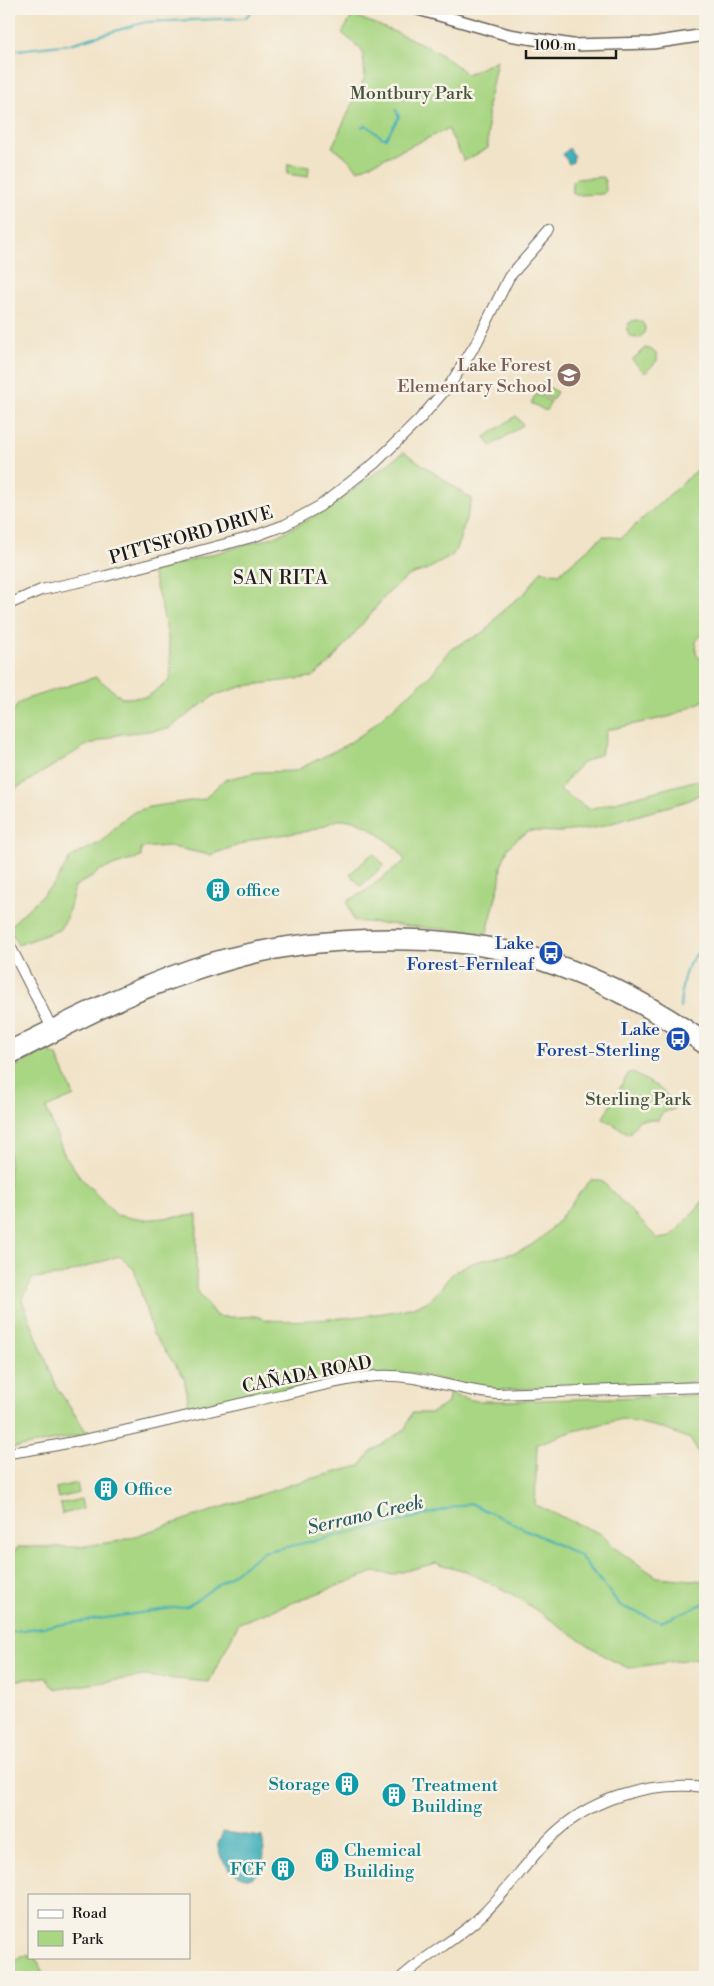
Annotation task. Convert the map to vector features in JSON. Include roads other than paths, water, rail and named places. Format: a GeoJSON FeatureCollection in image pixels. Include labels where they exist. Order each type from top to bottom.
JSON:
{"type":"FeatureCollection","features":[{"type":"Feature","properties":{"kind":"main road"},"geometry":{"type":"LineString","coordinates":[[418,9],[509,35],[572,45],[652,43],[705,35]]}},
{"type":"Feature","properties":{"kind":"main road"},"geometry":{"type":"LineString","coordinates":[[9,1059],[53,1030],[142,982],[192,964],[256,946],[328,938],[408,934],[470,940],[518,948],[556,959],[632,992],[676,1017],[705,1038]]}},
{"type":"Feature","properties":{"kind":"main road"},"geometry":{"type":"LineString","coordinates":[[9,1047],[147,992],[202,973],[258,957],[331,947],[413,944],[475,950],[521,958],[559,970],[652,1013],[705,1049]]}},
{"type":"Feature","properties":{"kind":"street","name":"PITTSFORD DRIVE"},"geometry":{"type":"LineString","coordinates":[[9,604],[41,590],[106,576],[252,537],[285,525],[320,506],[375,463],[419,420],[451,384],[477,342],[509,277],[532,248],[549,232]]}},
{"type":"Feature","properties":{"kind":"street"},"geometry":{"type":"LineString","coordinates":[[9,944],[53,1030]]}},
{"type":"Feature","properties":{"kind":"street","name":"CAÑADA ROAD"},"geometry":{"type":"LineString","coordinates":[[9,1453],[44,1448],[244,1403],[377,1376],[415,1377],[474,1392],[497,1394],[705,1387]]}},
{"type":"Feature","properties":{"kind":"street"},"geometry":{"type":"LineString","coordinates":[[402,1977],[473,1924],[490,1908],[550,1838],[594,1806],[643,1789],[705,1787]]}},
{"type":"Feature","properties":{"kind":"water"},"geometry":{"type":"Polygon","coordinates":[[[569,148],[574,155],[573,162],[569,164],[563,154],[569,148]]]}},
{"type":"Feature","properties":{"kind":"water"},"geometry":{"type":"Polygon","coordinates":[[[223,1832],[262,1837],[264,1849],[262,1864],[257,1874],[252,1878],[240,1876],[234,1872],[220,1856],[218,1843],[223,1832]]]}},
{"type":"Feature","properties":{"kind":"waterway"},"geometry":{"type":"LineString","coordinates":[[9,51],[70,44],[146,22],[245,18],[254,9]]}},
{"type":"Feature","properties":{"kind":"waterway"},"geometry":{"type":"LineString","coordinates":[[362,127],[366,125],[383,138],[386,138],[399,117],[396,110]]}},
{"type":"Feature","properties":{"kind":"waterway"},"geometry":{"type":"LineString","coordinates":[[680,1008],[682,985],[686,972],[698,952]]}},
{"type":"Feature","properties":{"kind":"waterway","name":"Serrano Creek"},"geometry":{"type":"LineString","coordinates":[[9,1632],[188,1606],[263,1552],[390,1524],[470,1503],[579,1555],[621,1606],[661,1622],[705,1603]]}},
{"type":"Feature","properties":{"kind":"place","name":"Lake Forest Elementary School"},"geometry":{"type":"Point","coordinates":[569,375]}},
{"type":"Feature","properties":{"kind":"place","name":"office"},"geometry":{"type":"Point","coordinates":[218,890]}},
{"type":"Feature","properties":{"kind":"place","name":"Lake Forest-Fernleaf"},"geometry":{"type":"Point","coordinates":[551,953]}},
{"type":"Feature","properties":{"kind":"place","name":"Lake Forest-Sterling"},"geometry":{"type":"Point","coordinates":[678,1039]}},
{"type":"Feature","properties":{"kind":"place","name":"Office"},"geometry":{"type":"Point","coordinates":[106,1489]}},
{"type":"Feature","properties":{"kind":"place","name":"Storage"},"geometry":{"type":"Point","coordinates":[347,1784]}},
{"type":"Feature","properties":{"kind":"place","name":"Treatment Building"},"geometry":{"type":"Point","coordinates":[394,1795]}},
{"type":"Feature","properties":{"kind":"place","name":"Chemical Building"},"geometry":{"type":"Point","coordinates":[327,1860]}},
{"type":"Feature","properties":{"kind":"place","name":"FCF"},"geometry":{"type":"Point","coordinates":[283,1869]}},
{"type":"Feature","properties":{"kind":"district","name":"SAN RITA"},"geometry":{"type":"Point","coordinates":[281,577]}},
{"type":"Feature","properties":{"kind":"park label","name":"Montbury Park"},"geometry":{"type":"Point","coordinates":[411,93]}},
{"type":"Feature","properties":{"kind":"park label","name":"Sterling Park"},"geometry":{"type":"Point","coordinates":[638,1099]}}]}
